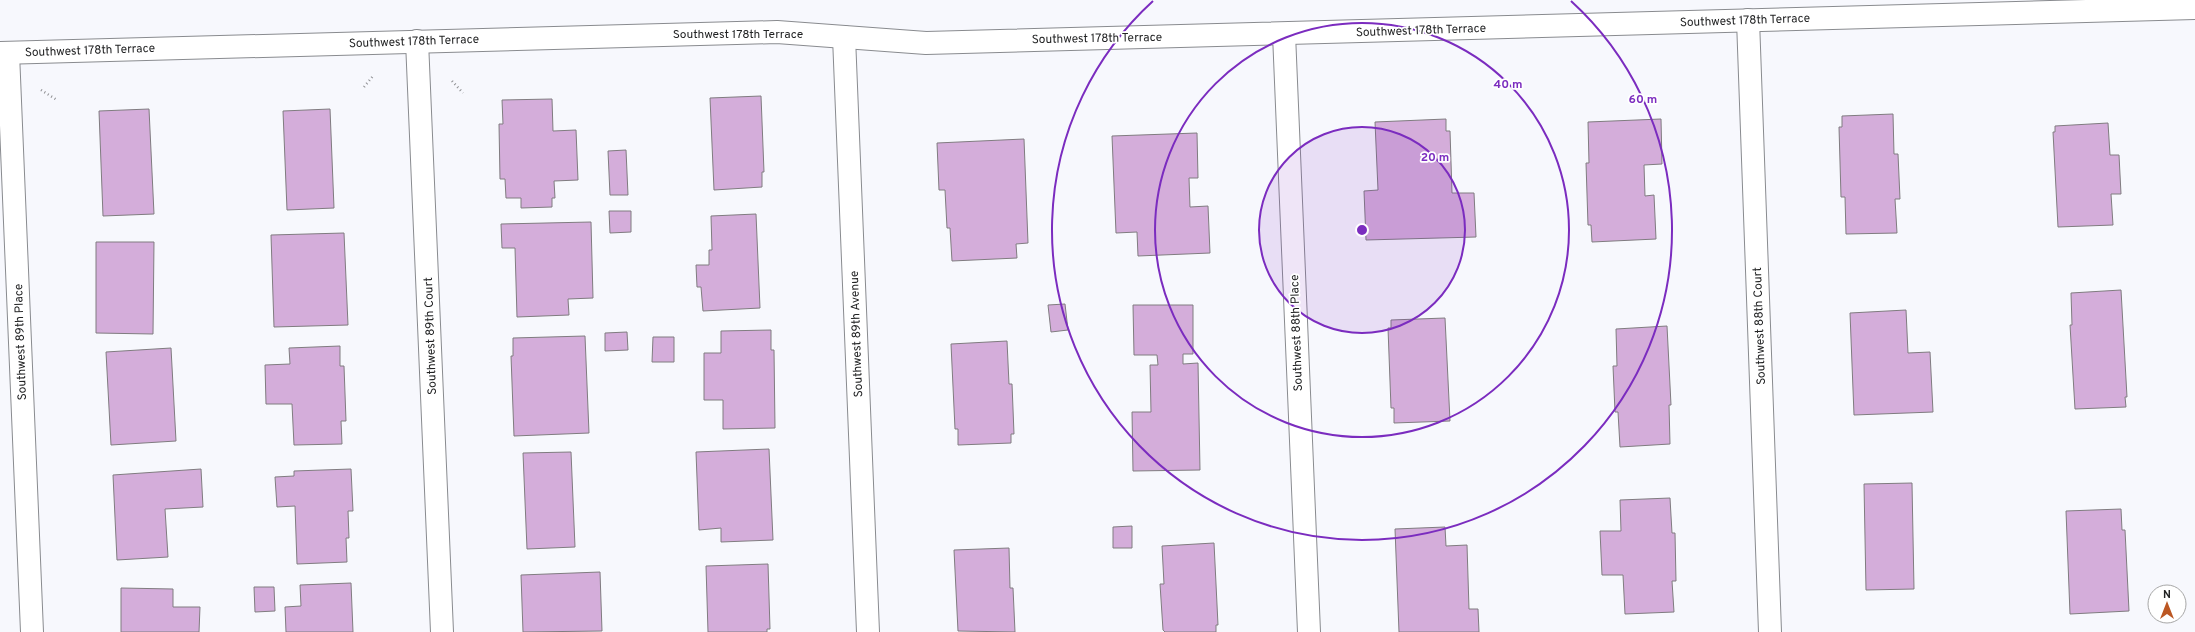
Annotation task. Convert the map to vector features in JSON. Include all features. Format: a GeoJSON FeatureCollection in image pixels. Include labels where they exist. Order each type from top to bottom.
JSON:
{"type":"FeatureCollection","features":[{"type":"Feature","properties":{"kind":"street","name":"Southwest 178th Terrace"},"geometry":{"type":"LineString","coordinates":[[4,53],[777,32],[926,43],[2195,8]]}},
{"type":"Feature","properties":{"kind":"street","name":"Southwest 88th Court"},"geometry":{"type":"LineString","coordinates":[[1748,20],[1770,632]]}},
{"type":"Feature","properties":{"kind":"street","name":"Southwest 88th Place"},"geometry":{"type":"LineString","coordinates":[[1284,34],[1309,632]]}},
{"type":"Feature","properties":{"kind":"street","name":"Southwest 89th Avenue"},"geometry":{"type":"LineString","coordinates":[[844,37],[868,632]]}},
{"type":"Feature","properties":{"kind":"street","name":"Southwest 89th Court"},"geometry":{"type":"LineString","coordinates":[[417,41],[442,632]]}},
{"type":"Feature","properties":{"kind":"street","name":"Southwest 89th Place"},"geometry":{"type":"LineString","coordinates":[[4,53],[32,632]]}},
{"type":"Feature","properties":{"kind":"path"},"geometry":{"type":"LineString","coordinates":[[364,87],[373,76]]}},
{"type":"Feature","properties":{"kind":"path"},"geometry":{"type":"LineString","coordinates":[[452,82],[463,93]]}},
{"type":"Feature","properties":{"kind":"path"},"geometry":{"type":"LineString","coordinates":[[41,90],[57,100]]}},
{"type":"Feature","properties":{"kind":"building"},"geometry":{"type":"Polygon","coordinates":[[[761,96],[764,172],[762,172],[762,187],[714,190],[710,98],[761,96]]]}},
{"type":"Feature","properties":{"kind":"building"},"geometry":{"type":"Polygon","coordinates":[[[552,99],[553,131],[576,130],[578,180],[554,181],[555,198],[552,198],[552,207],[521,208],[521,198],[506,198],[505,179],[500,179],[499,124],[503,124],[502,100],[552,99]]]}},
{"type":"Feature","properties":{"kind":"building"},"geometry":{"type":"Polygon","coordinates":[[[149,109],[154,214],[103,216],[99,111],[149,109]]]}},
{"type":"Feature","properties":{"kind":"building"},"geometry":{"type":"Polygon","coordinates":[[[330,109],[334,208],[287,210],[283,111],[330,109]]]}},
{"type":"Feature","properties":{"kind":"building"},"geometry":{"type":"Polygon","coordinates":[[[1893,114],[1894,154],[1898,154],[1900,199],[1895,199],[1897,233],[1846,234],[1845,197],[1841,197],[1839,127],[1842,127],[1842,116],[1893,114]]]}},
{"type":"Feature","properties":{"kind":"building"},"geometry":{"type":"Polygon","coordinates":[[[1446,119],[1446,131],[1450,131],[1452,193],[1474,193],[1476,237],[1366,240],[1364,191],[1378,190],[1375,122],[1446,119]]]}},
{"type":"Feature","properties":{"kind":"building"},"geometry":{"type":"Polygon","coordinates":[[[1661,119],[1662,164],[1644,165],[1645,196],[1654,195],[1656,239],[1592,242],[1591,225],[1588,225],[1586,163],[1589,163],[1588,122],[1661,119]]]}},
{"type":"Feature","properties":{"kind":"building"},"geometry":{"type":"Polygon","coordinates":[[[2108,123],[2110,155],[2119,155],[2121,194],[2111,194],[2113,225],[2058,227],[2053,132],[2055,132],[2055,126],[2108,123]]]}},
{"type":"Feature","properties":{"kind":"building"},"geometry":{"type":"Polygon","coordinates":[[[1197,133],[1198,178],[1189,178],[1190,207],[1208,206],[1210,253],[1138,256],[1137,232],[1116,233],[1112,136],[1197,133]]]}},
{"type":"Feature","properties":{"kind":"building"},"geometry":{"type":"Polygon","coordinates":[[[1024,139],[1028,243],[1016,244],[1017,258],[952,261],[950,228],[947,228],[945,190],[939,190],[937,143],[1024,139]]]}},
{"type":"Feature","properties":{"kind":"building"},"geometry":{"type":"Polygon","coordinates":[[[626,150],[628,195],[610,195],[608,151],[626,150]]]}},
{"type":"Feature","properties":{"kind":"building"},"geometry":{"type":"Polygon","coordinates":[[[609,211],[631,211],[631,232],[610,233],[609,211]]]}},
{"type":"Feature","properties":{"kind":"building"},"geometry":{"type":"Polygon","coordinates":[[[756,214],[760,308],[703,311],[701,287],[697,287],[696,265],[709,265],[709,250],[712,250],[711,216],[756,214]]]}},
{"type":"Feature","properties":{"kind":"building"},"geometry":{"type":"Polygon","coordinates":[[[591,222],[593,298],[568,299],[569,315],[517,317],[515,248],[502,248],[501,224],[591,222]]]}},
{"type":"Feature","properties":{"kind":"building"},"geometry":{"type":"Polygon","coordinates":[[[344,233],[348,325],[274,327],[271,235],[344,233]]]}},
{"type":"Feature","properties":{"kind":"building"},"geometry":{"type":"Polygon","coordinates":[[[96,242],[154,242],[153,334],[96,333],[96,242]]]}},
{"type":"Feature","properties":{"kind":"building"},"geometry":{"type":"Polygon","coordinates":[[[2121,290],[2127,397],[2125,397],[2126,407],[2075,409],[2070,325],[2072,325],[2071,293],[2121,290]]]}},
{"type":"Feature","properties":{"kind":"building"},"geometry":{"type":"Polygon","coordinates":[[[1065,304],[1068,330],[1051,332],[1048,305],[1065,304]]]}},
{"type":"Feature","properties":{"kind":"building"},"geometry":{"type":"Polygon","coordinates":[[[1133,305],[1193,305],[1193,354],[1183,354],[1183,364],[1198,363],[1200,470],[1133,471],[1132,412],[1151,412],[1150,365],[1158,365],[1157,355],[1134,355],[1133,305]]]}},
{"type":"Feature","properties":{"kind":"building"},"geometry":{"type":"Polygon","coordinates":[[[1906,310],[1908,353],[1930,352],[1933,412],[1854,415],[1850,313],[1906,310]]]}},
{"type":"Feature","properties":{"kind":"building"},"geometry":{"type":"Polygon","coordinates":[[[1445,318],[1450,421],[1394,423],[1394,408],[1391,408],[1388,328],[1391,328],[1391,320],[1445,318]]]}},
{"type":"Feature","properties":{"kind":"building"},"geometry":{"type":"Polygon","coordinates":[[[1667,326],[1671,405],[1669,405],[1670,444],[1620,447],[1618,412],[1615,412],[1613,366],[1617,366],[1616,329],[1667,326]]]}},
{"type":"Feature","properties":{"kind":"building"},"geometry":{"type":"Polygon","coordinates":[[[771,330],[771,350],[774,350],[775,428],[723,429],[723,400],[704,400],[704,353],[721,353],[721,331],[771,330]]]}},
{"type":"Feature","properties":{"kind":"building"},"geometry":{"type":"Polygon","coordinates":[[[627,332],[628,350],[605,351],[605,333],[627,332]]]}},
{"type":"Feature","properties":{"kind":"building"},"geometry":{"type":"Polygon","coordinates":[[[585,336],[589,433],[514,436],[511,356],[513,356],[513,338],[585,336]]]}},
{"type":"Feature","properties":{"kind":"building"},"geometry":{"type":"Polygon","coordinates":[[[653,337],[674,337],[674,362],[652,362],[653,337]]]}},
{"type":"Feature","properties":{"kind":"building"},"geometry":{"type":"Polygon","coordinates":[[[1007,341],[1009,384],[1012,384],[1014,434],[1011,434],[1011,443],[958,445],[958,429],[955,429],[951,344],[1007,341]]]}},
{"type":"Feature","properties":{"kind":"building"},"geometry":{"type":"Polygon","coordinates":[[[340,346],[340,366],[344,366],[346,421],[341,421],[342,444],[294,445],[292,404],[266,404],[265,365],[290,364],[289,348],[340,346]]]}},
{"type":"Feature","properties":{"kind":"building"},"geometry":{"type":"Polygon","coordinates":[[[171,348],[176,441],[111,445],[106,352],[171,348]]]}},
{"type":"Feature","properties":{"kind":"building"},"geometry":{"type":"Polygon","coordinates":[[[769,449],[773,540],[721,542],[721,528],[699,530],[696,452],[769,449]]]}},
{"type":"Feature","properties":{"kind":"building"},"geometry":{"type":"Polygon","coordinates":[[[571,452],[575,547],[527,549],[523,453],[571,452]]]}},
{"type":"Feature","properties":{"kind":"building"},"geometry":{"type":"Polygon","coordinates":[[[201,469],[203,507],[165,509],[168,557],[117,560],[113,475],[201,469]]]}},
{"type":"Feature","properties":{"kind":"building"},"geometry":{"type":"Polygon","coordinates":[[[351,469],[353,511],[348,511],[349,538],[346,538],[347,562],[297,564],[295,506],[277,507],[275,477],[294,476],[294,471],[351,469]]]}},
{"type":"Feature","properties":{"kind":"building"},"geometry":{"type":"Polygon","coordinates":[[[1912,483],[1914,589],[1866,590],[1864,484],[1912,483]]]}},
{"type":"Feature","properties":{"kind":"building"},"geometry":{"type":"Polygon","coordinates":[[[1670,498],[1672,533],[1675,533],[1676,581],[1672,581],[1674,612],[1625,614],[1623,575],[1602,575],[1600,531],[1621,531],[1620,500],[1670,498]]]}},
{"type":"Feature","properties":{"kind":"building"},"geometry":{"type":"Polygon","coordinates":[[[2121,509],[2122,530],[2125,530],[2129,611],[2070,614],[2066,511],[2121,509]]]}},
{"type":"Feature","properties":{"kind":"building"},"geometry":{"type":"Polygon","coordinates":[[[1132,526],[1132,548],[1113,548],[1113,527],[1132,526]]]}},
{"type":"Feature","properties":{"kind":"building"},"geometry":{"type":"Polygon","coordinates":[[[1445,527],[1446,546],[1467,545],[1469,609],[1478,609],[1479,632],[1399,632],[1395,529],[1445,527]]]}},
{"type":"Feature","properties":{"kind":"building"},"geometry":{"type":"Polygon","coordinates":[[[1214,543],[1218,625],[1216,625],[1216,632],[1165,632],[1163,630],[1160,584],[1164,584],[1162,546],[1214,543]]]}},
{"type":"Feature","properties":{"kind":"building"},"geometry":{"type":"Polygon","coordinates":[[[1009,548],[1010,588],[1013,588],[1015,632],[958,631],[954,550],[1009,548]]]}},
{"type":"Feature","properties":{"kind":"building"},"geometry":{"type":"Polygon","coordinates":[[[768,564],[770,629],[767,629],[767,632],[708,632],[706,566],[768,564]]]}},
{"type":"Feature","properties":{"kind":"building"},"geometry":{"type":"Polygon","coordinates":[[[600,572],[602,631],[523,632],[521,575],[600,572]]]}},
{"type":"Feature","properties":{"kind":"building"},"geometry":{"type":"Polygon","coordinates":[[[351,583],[353,632],[286,632],[285,607],[301,606],[300,585],[351,583]]]}},
{"type":"Feature","properties":{"kind":"building"},"geometry":{"type":"Polygon","coordinates":[[[254,587],[274,587],[275,611],[255,612],[254,587]]]}},
{"type":"Feature","properties":{"kind":"building"},"geometry":{"type":"Polygon","coordinates":[[[121,588],[173,589],[173,607],[200,607],[199,632],[121,632],[121,588]]]}}]}
